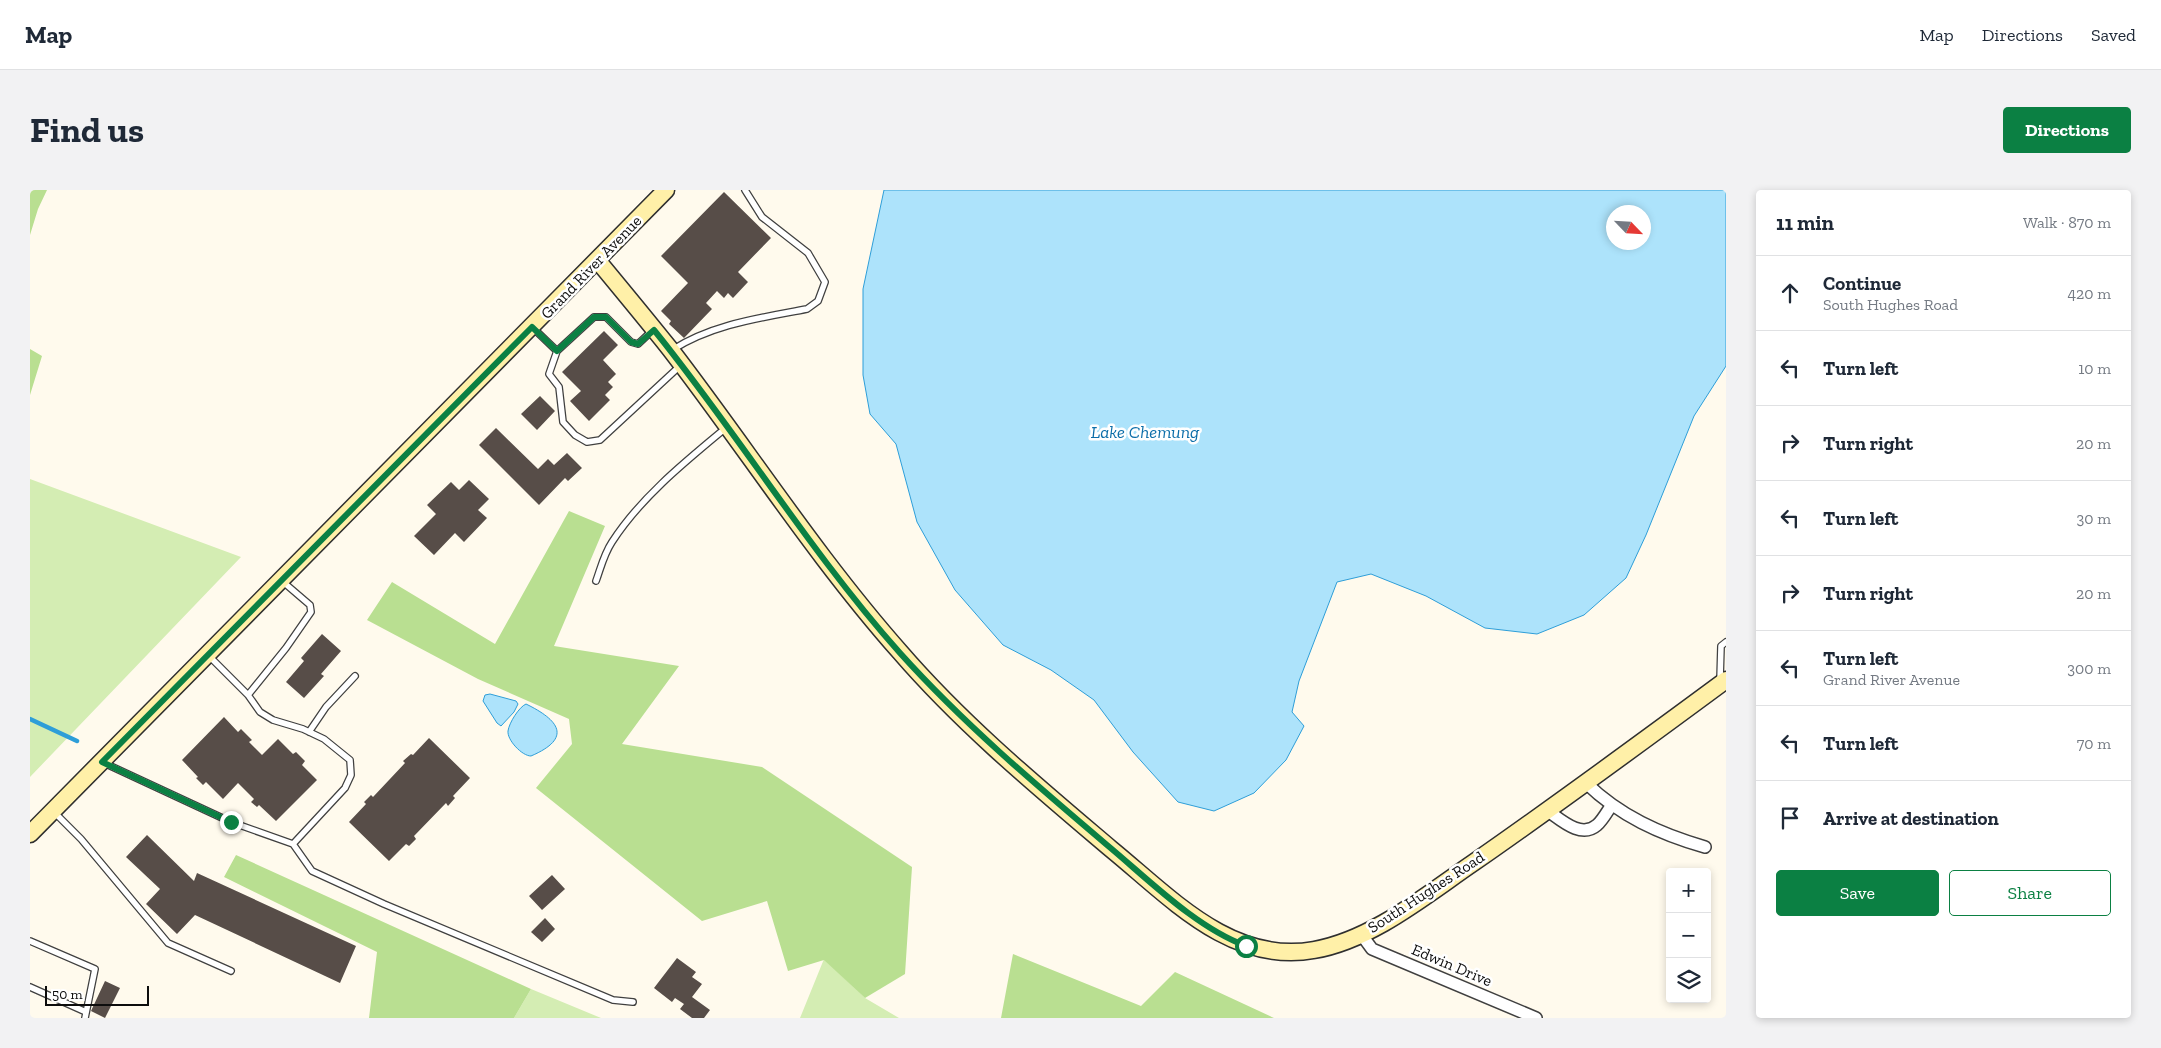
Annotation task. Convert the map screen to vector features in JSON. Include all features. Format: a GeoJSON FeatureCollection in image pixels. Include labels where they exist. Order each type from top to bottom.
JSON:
{"type":"FeatureCollection","features":[{"type":"Feature","properties":{"kind":"street","name":"Grand River Avenue"},"geometry":{"type":"LineString","coordinates":[[30,834],[598,261],[666,190]]}},
{"type":"Feature","properties":{"kind":"street","name":"South Hughes Road"},"geometry":{"type":"LineString","coordinates":[[598,261],[671,351],[858,602],[900,653],[943,699],[1054,800],[1178,904],[1234,941],[1272,952],[1298,952],[1325,948],[1361,934],[1395,916],[1548,811],[1723,682]]}},
{"type":"Feature","properties":{"kind":"street"},"geometry":{"type":"LineString","coordinates":[[1586,783],[1611,806],[1649,827],[1705,848]]}},
{"type":"Feature","properties":{"kind":"street"},"geometry":{"type":"LineString","coordinates":[[1548,811],[1569,826],[1582,830],[1596,826],[1611,806]]}},
{"type":"Feature","properties":{"kind":"street","name":"Edwin Drive"},"geometry":{"type":"LineString","coordinates":[[1361,934],[1372,948],[1536,1018]]}},
{"type":"Feature","properties":{"kind":"lane"},"geometry":{"type":"LineString","coordinates":[[671,351],[708,331],[732,324],[807,309],[818,302],[825,282],[808,253],[762,217],[745,190]]}},
{"type":"Feature","properties":{"kind":"lane"},"geometry":{"type":"LineString","coordinates":[[654,330],[638,344],[631,342],[606,317],[594,317],[557,351],[549,374],[559,388],[563,422],[575,435],[587,442],[600,440],[681,365]]}},
{"type":"Feature","properties":{"kind":"lane"},"geometry":{"type":"LineString","coordinates":[[532,327],[557,351]]}},
{"type":"Feature","properties":{"kind":"lane"},"geometry":{"type":"LineString","coordinates":[[596,581],[604,557],[626,522],[688,459],[726,427]]}},
{"type":"Feature","properties":{"kind":"lane"},"geometry":{"type":"LineString","coordinates":[[248,695],[286,648],[311,612],[310,605],[281,580]]}},
{"type":"Feature","properties":{"kind":"lane"},"geometry":{"type":"LineString","coordinates":[[1723,682],[1722,646],[1726,642]]}},
{"type":"Feature","properties":{"kind":"lane"},"geometry":{"type":"LineString","coordinates":[[207,655],[248,695],[260,712],[273,720],[324,739],[350,760],[351,775],[345,788],[293,844]]}},
{"type":"Feature","properties":{"kind":"lane"},"geometry":{"type":"LineString","coordinates":[[309,732],[326,707],[354,676]]}},
{"type":"Feature","properties":{"kind":"lane"},"geometry":{"type":"LineString","coordinates":[[102,762],[231,822],[293,844],[312,871],[384,904],[613,1000],[633,1002]]}},
{"type":"Feature","properties":{"kind":"lane"},"geometry":{"type":"LineString","coordinates":[[53,810],[81,839],[168,943],[231,971]]}},
{"type":"Feature","properties":{"kind":"lane"},"geometry":{"type":"LineString","coordinates":[[30,941],[95,969],[86,1015],[30,987]]}},
{"type":"Feature","properties":{"kind":"green space"},"geometry":{"type":"Polygon","coordinates":[[[30,190],[47,190],[38,209],[30,235],[30,190]]]}},
{"type":"Feature","properties":{"kind":"green space"},"geometry":{"type":"Polygon","coordinates":[[[30,349],[42,356],[30,395],[30,349]]]}},
{"type":"Feature","properties":{"kind":"green space"},"geometry":{"type":"Polygon","coordinates":[[[30,479],[241,557],[30,777],[30,479]]]}},
{"type":"Feature","properties":{"kind":"green space"},"geometry":{"type":"Polygon","coordinates":[[[569,511],[605,526],[554,646],[679,666],[622,744],[762,767],[912,867],[905,974],[865,998],[824,960],[788,971],[767,901],[702,921],[536,788],[572,744],[569,719],[478,679],[367,620],[392,582],[495,644],[569,511]]]}},
{"type":"Feature","properties":{"kind":"green space"},"geometry":{"type":"Polygon","coordinates":[[[236,855],[531,989],[514,1018],[369,1018],[377,952],[224,877],[236,855]]]}},
{"type":"Feature","properties":{"kind":"green space"},"geometry":{"type":"Polygon","coordinates":[[[1013,954],[1141,1006],[1175,972],[1274,1018],[1001,1018],[1013,954]]]}},
{"type":"Feature","properties":{"kind":"green space"},"geometry":{"type":"Polygon","coordinates":[[[824,959],[865,998],[899,1018],[800,1018],[824,959]]]}},
{"type":"Feature","properties":{"kind":"green space"},"geometry":{"type":"Polygon","coordinates":[[[531,989],[601,1018],[514,1018],[531,989]]]}},
{"type":"Feature","properties":{"kind":"water","name":"Lake Chemung"},"geometry":{"type":"Polygon","coordinates":[[[884,190],[1726,190],[1726,366],[1694,416],[1646,535],[1626,578],[1584,615],[1537,634],[1485,628],[1426,596],[1371,574],[1337,582],[1299,681],[1292,712],[1304,726],[1286,760],[1254,793],[1214,811],[1178,802],[1133,752],[1094,700],[1051,670],[1003,645],[955,590],[917,522],[896,444],[870,414],[863,375],[863,289],[884,190]]]}},
{"type":"Feature","properties":{"kind":"water"},"geometry":{"type":"Polygon","coordinates":[[[490,694],[516,701],[518,704],[514,712],[501,726],[483,701],[485,695],[490,694]]]}},
{"type":"Feature","properties":{"kind":"water"},"geometry":{"type":"Polygon","coordinates":[[[526,704],[547,716],[557,729],[557,736],[553,743],[531,756],[523,753],[512,743],[508,735],[512,720],[520,708],[526,704]]]}},
{"type":"Feature","properties":{"kind":"building"},"geometry":{"type":"Polygon","coordinates":[[[724,192],[771,238],[738,272],[748,282],[733,298],[728,293],[724,298],[717,291],[706,303],[712,309],[684,338],[669,324],[671,321],[661,311],[688,283],[661,256],[724,192]]]}},
{"type":"Feature","properties":{"kind":"building"},"geometry":{"type":"Polygon","coordinates":[[[604,331],[618,345],[603,360],[616,374],[608,382],[613,387],[605,395],[610,400],[589,421],[570,401],[581,391],[562,372],[604,331]]]}},
{"type":"Feature","properties":{"kind":"building"},"geometry":{"type":"Polygon","coordinates":[[[540,396],[555,411],[537,430],[521,414],[540,396]]]}},
{"type":"Feature","properties":{"kind":"building"},"geometry":{"type":"Polygon","coordinates":[[[496,428],[538,469],[548,459],[554,465],[567,453],[582,468],[568,481],[565,478],[539,505],[479,445],[496,428]]]}},
{"type":"Feature","properties":{"kind":"building"},"geometry":{"type":"Polygon","coordinates":[[[469,480],[489,499],[478,510],[487,518],[464,542],[455,533],[434,555],[414,536],[436,514],[427,505],[451,482],[459,490],[469,480]]]}},
{"type":"Feature","properties":{"kind":"building"},"geometry":{"type":"Polygon","coordinates":[[[322,634],[341,651],[321,674],[324,676],[304,698],[286,682],[304,661],[301,658],[322,634]]]}},
{"type":"Feature","properties":{"kind":"building"},"geometry":{"type":"Polygon","coordinates":[[[224,717],[238,732],[241,729],[252,740],[249,742],[262,755],[278,739],[293,754],[296,752],[305,761],[302,765],[317,780],[276,821],[259,805],[257,807],[251,802],[254,799],[238,783],[223,799],[206,782],[203,785],[182,760],[224,717]]]}},
{"type":"Feature","properties":{"kind":"building"},"geometry":{"type":"Polygon","coordinates":[[[429,738],[470,778],[453,796],[455,798],[448,806],[446,803],[414,836],[416,839],[409,846],[406,844],[389,861],[349,822],[366,804],[364,802],[371,795],[373,797],[405,763],[403,761],[411,754],[413,755],[429,738]]]}},
{"type":"Feature","properties":{"kind":"building"},"geometry":{"type":"Polygon","coordinates":[[[147,835],[194,881],[197,873],[356,946],[340,983],[195,915],[177,934],[146,904],[160,889],[126,857],[147,835]]]}},
{"type":"Feature","properties":{"kind":"building"},"geometry":{"type":"Polygon","coordinates":[[[552,875],[565,889],[542,910],[529,896],[552,875]]]}},
{"type":"Feature","properties":{"kind":"building"},"geometry":{"type":"Polygon","coordinates":[[[545,918],[555,929],[542,942],[531,932],[545,918]]]}},
{"type":"Feature","properties":{"kind":"building"},"geometry":{"type":"Polygon","coordinates":[[[677,958],[696,972],[692,977],[702,984],[692,997],[710,1010],[704,1018],[692,1018],[680,1009],[684,1004],[675,998],[672,1002],[654,988],[677,958]]]}},
{"type":"Feature","properties":{"kind":"building"},"geometry":{"type":"Polygon","coordinates":[[[105,981],[120,988],[105,1018],[91,1011],[105,981]]]}},
{"type":"Feature","properties":{"kind":"waterway"},"geometry":{"type":"LineString","coordinates":[[30,719],[77,741]]}},
{"type":"Feature","properties":{"kind":"route"},"geometry":{"type":"LineString","coordinates":[[231,822],[102,762],[532,327],[557,351],[594,317],[606,317],[631,342],[638,344],[654,330],[858,602],[900,653],[943,699],[1054,800],[1178,904],[1222,935],[1246,946]]}}]}
